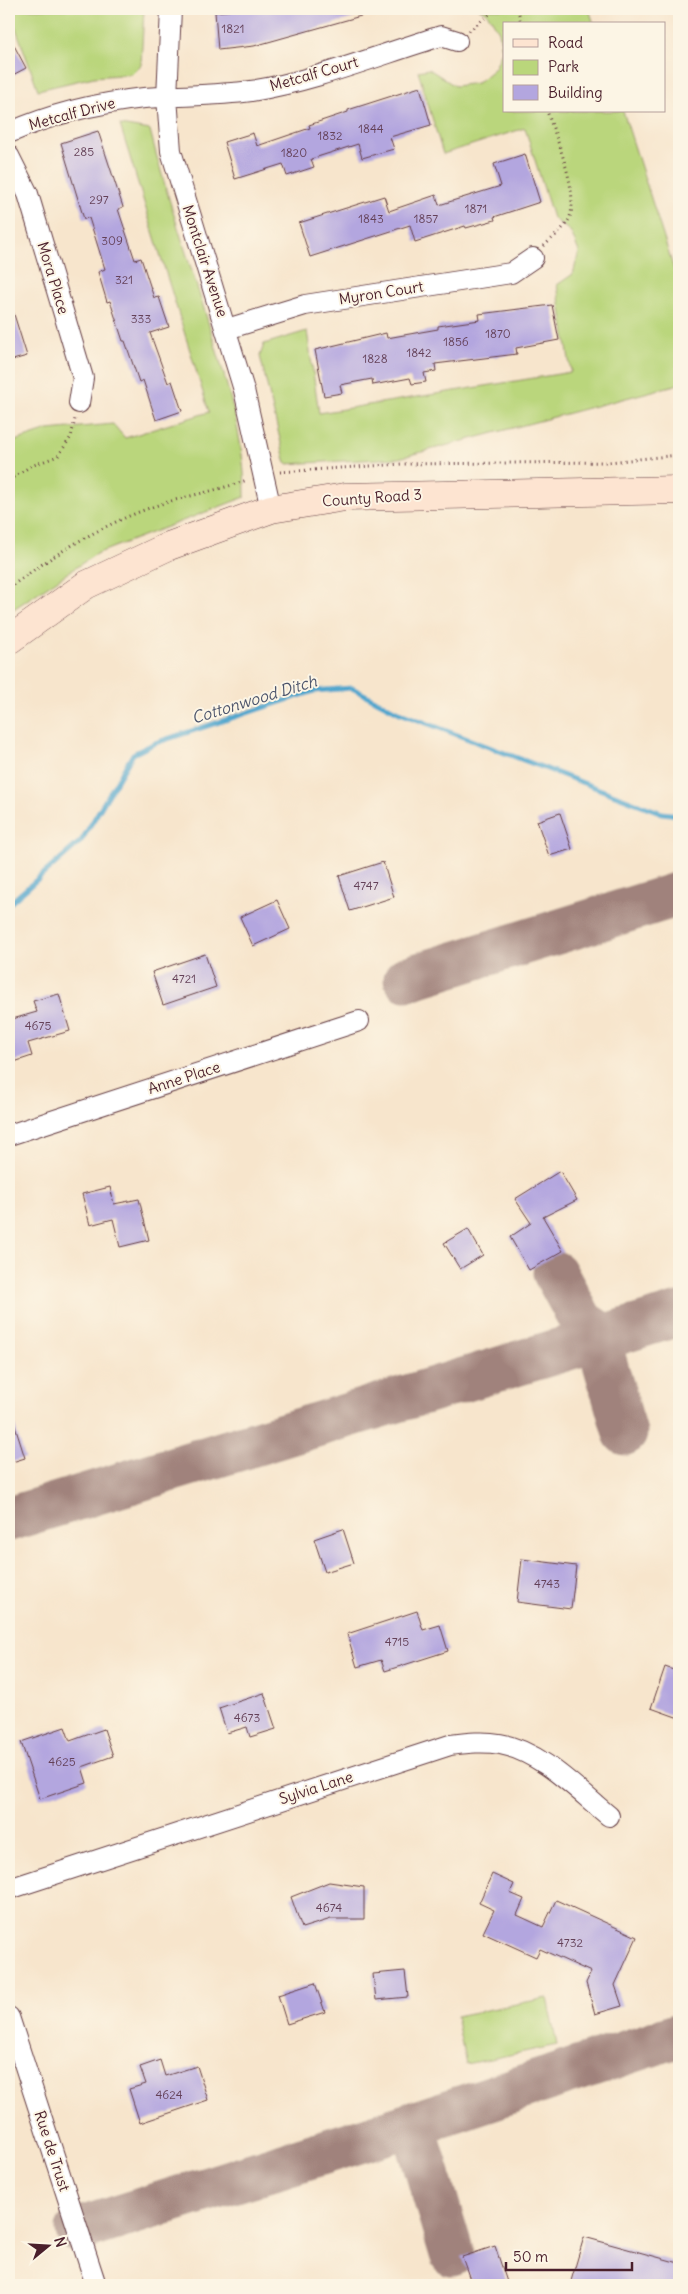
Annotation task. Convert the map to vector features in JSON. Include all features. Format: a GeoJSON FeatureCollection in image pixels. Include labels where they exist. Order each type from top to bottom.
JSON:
{"type":"FeatureCollection","features":[{"type":"Feature","properties":{"kind":"street","name":"Montclair Avenue"},"geometry":{"type":"LineString","coordinates":[[171,9],[167,97],[171,151],[244,390],[271,509]]}},
{"type":"Feature","properties":{"kind":"street","name":"Metcalf Court"},"geometry":{"type":"LineString","coordinates":[[167,97],[251,90],[300,80],[440,36],[457,41]]}},
{"type":"Feature","properties":{"kind":"street","name":"Metcalf Drive"},"geometry":{"type":"LineString","coordinates":[[9,133],[32,122],[100,104],[167,97]]}},
{"type":"Feature","properties":{"kind":"street","name":"Mora Place"},"geometry":{"type":"LineString","coordinates":[[9,156],[28,194],[83,378],[79,403]]}},
{"type":"Feature","properties":{"kind":"street","name":"Myron Court"},"geometry":{"type":"LineString","coordinates":[[226,330],[305,305],[512,273],[533,258]]}},
{"type":"Feature","properties":{"kind":"street","name":"County Road 3"},"geometry":{"type":"LineString","coordinates":[[9,640],[33,620],[86,585],[169,546],[271,509],[345,496],[679,490]]}},
{"type":"Feature","properties":{"kind":"street","name":"Anne Place"},"geometry":{"type":"LineString","coordinates":[[9,1135],[359,1021]]}},
{"type":"Feature","properties":{"kind":"street","name":"Sylvia Lane"},"geometry":{"type":"LineString","coordinates":[[9,1889],[457,1744],[478,1742],[501,1744],[521,1750],[552,1770],[609,1816]]}},
{"type":"Feature","properties":{"kind":"street","name":"Rue de Trust"},"geometry":{"type":"LineString","coordinates":[[9,2017],[96,2285]]}},
{"type":"Feature","properties":{"kind":"path"},"geometry":{"type":"LineString","coordinates":[[457,41],[496,9]]}},
{"type":"Feature","properties":{"kind":"path"},"geometry":{"type":"LineString","coordinates":[[518,9],[521,22]]}},
{"type":"Feature","properties":{"kind":"path"},"geometry":{"type":"LineString","coordinates":[[533,258],[569,221],[572,205],[571,188],[547,112]]}},
{"type":"Feature","properties":{"kind":"path"},"geometry":{"type":"LineString","coordinates":[[9,480],[31,466],[58,456],[70,437],[79,403]]}},
{"type":"Feature","properties":{"kind":"path"},"geometry":{"type":"LineString","coordinates":[[277,473],[285,470],[344,466],[479,462],[609,462],[679,455]]}},
{"type":"Feature","properties":{"kind":"path"},"geometry":{"type":"LineString","coordinates":[[9,588],[39,565],[102,528],[158,505],[249,480]]}},
{"type":"Feature","properties":{"kind":"green space"},"geometry":{"type":"Polygon","coordinates":[[[9,9],[144,9],[141,65],[132,74],[94,77],[38,90],[9,9]]]}},
{"type":"Feature","properties":{"kind":"green space"},"geometry":{"type":"Polygon","coordinates":[[[479,9],[589,9],[593,22],[503,22],[503,112],[623,112],[679,285],[679,384],[399,458],[286,464],[260,356],[264,344],[307,331],[319,413],[571,372],[557,285],[573,274],[579,252],[571,232],[553,218],[525,128],[443,154],[418,71],[429,69],[455,86],[477,83],[495,68],[502,51],[499,32],[486,12],[479,9]]]}},
{"type":"Feature","properties":{"kind":"green space"},"geometry":{"type":"Polygon","coordinates":[[[120,125],[150,130],[164,182],[230,397],[242,456],[245,497],[96,554],[9,612],[9,443],[48,430],[113,424],[125,438],[209,412],[120,125]]]}},
{"type":"Feature","properties":{"kind":"green space"},"geometry":{"type":"Polygon","coordinates":[[[547,1998],[557,2045],[466,2064],[456,2016],[547,1998]]]}},
{"type":"Feature","properties":{"kind":"building"},"geometry":{"type":"Polygon","coordinates":[[[248,9],[374,9],[375,12],[254,46],[218,50],[215,12],[248,9]]]}},
{"type":"Feature","properties":{"kind":"building"},"geometry":{"type":"Polygon","coordinates":[[[9,36],[26,68],[9,77],[9,36]]]}},
{"type":"Feature","properties":{"kind":"building"},"geometry":{"type":"Polygon","coordinates":[[[420,87],[431,125],[390,137],[394,149],[362,158],[358,144],[311,159],[314,167],[287,176],[283,164],[235,179],[224,142],[253,133],[257,146],[310,128],[309,125],[348,112],[348,110],[420,87]]]}},
{"type":"Feature","properties":{"kind":"building"},"geometry":{"type":"Polygon","coordinates":[[[98,131],[123,207],[118,209],[135,260],[141,258],[154,298],[159,297],[169,327],[150,333],[168,383],[172,381],[182,411],[156,420],[143,380],[139,382],[110,301],[107,302],[98,272],[105,269],[89,218],[84,219],[61,143],[98,131]]]}},
{"type":"Feature","properties":{"kind":"building"},"geometry":{"type":"Polygon","coordinates":[[[525,154],[540,202],[494,217],[495,220],[466,228],[465,226],[415,242],[410,225],[310,257],[299,223],[384,196],[389,211],[436,195],[439,205],[501,186],[494,164],[525,154]]]}},
{"type":"Feature","properties":{"kind":"building"},"geometry":{"type":"Polygon","coordinates":[[[552,305],[559,340],[516,348],[517,354],[435,364],[436,371],[424,373],[426,382],[412,384],[410,378],[373,385],[372,379],[340,385],[342,393],[324,396],[315,350],[386,333],[387,338],[438,329],[438,326],[480,320],[479,314],[552,305]]]}},
{"type":"Feature","properties":{"kind":"building"},"geometry":{"type":"Polygon","coordinates":[[[9,308],[12,308],[27,356],[9,361],[9,308]]]}},
{"type":"Feature","properties":{"kind":"building"},"geometry":{"type":"Polygon","coordinates":[[[560,813],[572,849],[549,856],[537,821],[560,813]]]}},
{"type":"Feature","properties":{"kind":"building"},"geometry":{"type":"Polygon","coordinates":[[[383,862],[394,897],[350,911],[339,876],[383,862]]]}},
{"type":"Feature","properties":{"kind":"building"},"geometry":{"type":"Polygon","coordinates":[[[277,900],[290,929],[253,946],[240,917],[277,900]]]}},
{"type":"Feature","properties":{"kind":"building"},"geometry":{"type":"Polygon","coordinates":[[[205,954],[216,987],[163,1005],[152,972],[205,954]]]}},
{"type":"Feature","properties":{"kind":"building"},"geometry":{"type":"Polygon","coordinates":[[[59,994],[70,1031],[28,1043],[32,1056],[11,1063],[9,1054],[9,1020],[37,1012],[33,1001],[59,994]]]}},
{"type":"Feature","properties":{"kind":"building"},"geometry":{"type":"Polygon","coordinates":[[[560,1171],[577,1200],[543,1217],[563,1251],[529,1270],[510,1237],[531,1223],[515,1199],[560,1171]]]}},
{"type":"Feature","properties":{"kind":"building"},"geometry":{"type":"Polygon","coordinates":[[[110,1187],[114,1204],[139,1199],[149,1240],[120,1247],[113,1219],[90,1225],[82,1194],[110,1187]]]}},
{"type":"Feature","properties":{"kind":"building"},"geometry":{"type":"Polygon","coordinates":[[[468,1229],[483,1255],[460,1269],[444,1243],[468,1229]]]}},
{"type":"Feature","properties":{"kind":"building"},"geometry":{"type":"Polygon","coordinates":[[[12,1417],[25,1458],[9,1463],[9,1418],[12,1417]]]}},
{"type":"Feature","properties":{"kind":"building"},"geometry":{"type":"Polygon","coordinates":[[[343,1529],[354,1563],[325,1572],[314,1539],[343,1529]]]}},
{"type":"Feature","properties":{"kind":"building"},"geometry":{"type":"Polygon","coordinates":[[[522,1559],[576,1566],[571,1609],[517,1602],[522,1559]]]}},
{"type":"Feature","properties":{"kind":"building"},"geometry":{"type":"Polygon","coordinates":[[[417,1611],[423,1630],[440,1625],[448,1651],[385,1671],[381,1660],[357,1667],[347,1634],[417,1611]]]}},
{"type":"Feature","properties":{"kind":"building"},"geometry":{"type":"Polygon","coordinates":[[[665,1667],[679,1672],[679,1718],[651,1708],[665,1667]]]}},
{"type":"Feature","properties":{"kind":"building"},"geometry":{"type":"Polygon","coordinates":[[[264,1693],[276,1729],[250,1737],[247,1727],[227,1733],[219,1708],[264,1693]]]}},
{"type":"Feature","properties":{"kind":"building"},"geometry":{"type":"Polygon","coordinates":[[[65,1727],[70,1741],[104,1729],[113,1756],[82,1767],[87,1783],[40,1799],[21,1742],[65,1727]]]}},
{"type":"Feature","properties":{"kind":"building"},"geometry":{"type":"Polygon","coordinates":[[[492,1874],[514,1884],[510,1893],[524,1899],[517,1915],[543,1927],[556,1900],[637,1937],[615,1985],[622,2006],[595,2014],[586,1983],[591,1972],[540,1949],[536,1957],[483,1933],[494,1910],[479,1903],[492,1874]]]}},
{"type":"Feature","properties":{"kind":"building"},"geometry":{"type":"Polygon","coordinates":[[[329,1882],[364,1887],[364,1919],[331,1919],[302,1928],[291,1897],[329,1882]]]}},
{"type":"Feature","properties":{"kind":"building"},"geometry":{"type":"Polygon","coordinates":[[[405,1971],[408,1997],[376,2000],[373,1974],[405,1971]]]}},
{"type":"Feature","properties":{"kind":"building"},"geometry":{"type":"Polygon","coordinates":[[[315,1983],[325,2012],[287,2024],[278,1995],[315,1983]]]}},
{"type":"Feature","properties":{"kind":"building"},"geometry":{"type":"Polygon","coordinates":[[[160,2060],[165,2076],[197,2066],[208,2100],[140,2123],[129,2089],[146,2084],[140,2067],[160,2060]]]}},
{"type":"Feature","properties":{"kind":"building"},"geometry":{"type":"Polygon","coordinates":[[[584,2237],[679,2263],[679,2285],[586,2285],[571,2281],[584,2237]]]}},
{"type":"Feature","properties":{"kind":"building"},"geometry":{"type":"Polygon","coordinates":[[[495,2246],[508,2285],[472,2285],[462,2257],[495,2246]]]}},
{"type":"Feature","properties":{"kind":"waterway","name":"Cottonwood Ditch"},"geometry":{"type":"LineString","coordinates":[[9,904],[81,841],[133,754],[155,743],[314,691],[352,688],[400,713],[662,813],[679,815]]}},
{"type":"Feature","properties":{"kind":"taxiway"},"geometry":{"type":"LineString","coordinates":[[406,979],[679,894]]}},
{"type":"Feature","properties":{"kind":"taxiway"},"geometry":{"type":"LineString","coordinates":[[555,1273],[582,1322],[605,1337]]}},
{"type":"Feature","properties":{"kind":"taxiway"},"geometry":{"type":"LineString","coordinates":[[9,1519],[679,1314]]}},
{"type":"Feature","properties":{"kind":"taxiway"},"geometry":{"type":"LineString","coordinates":[[598,1339],[625,1433]]}},
{"type":"Feature","properties":{"kind":"taxiway"},"geometry":{"type":"LineString","coordinates":[[78,2230],[413,2124],[679,2035]]}},
{"type":"Feature","properties":{"kind":"taxiway"},"geometry":{"type":"LineString","coordinates":[[413,2124],[452,2254]]}}]}
